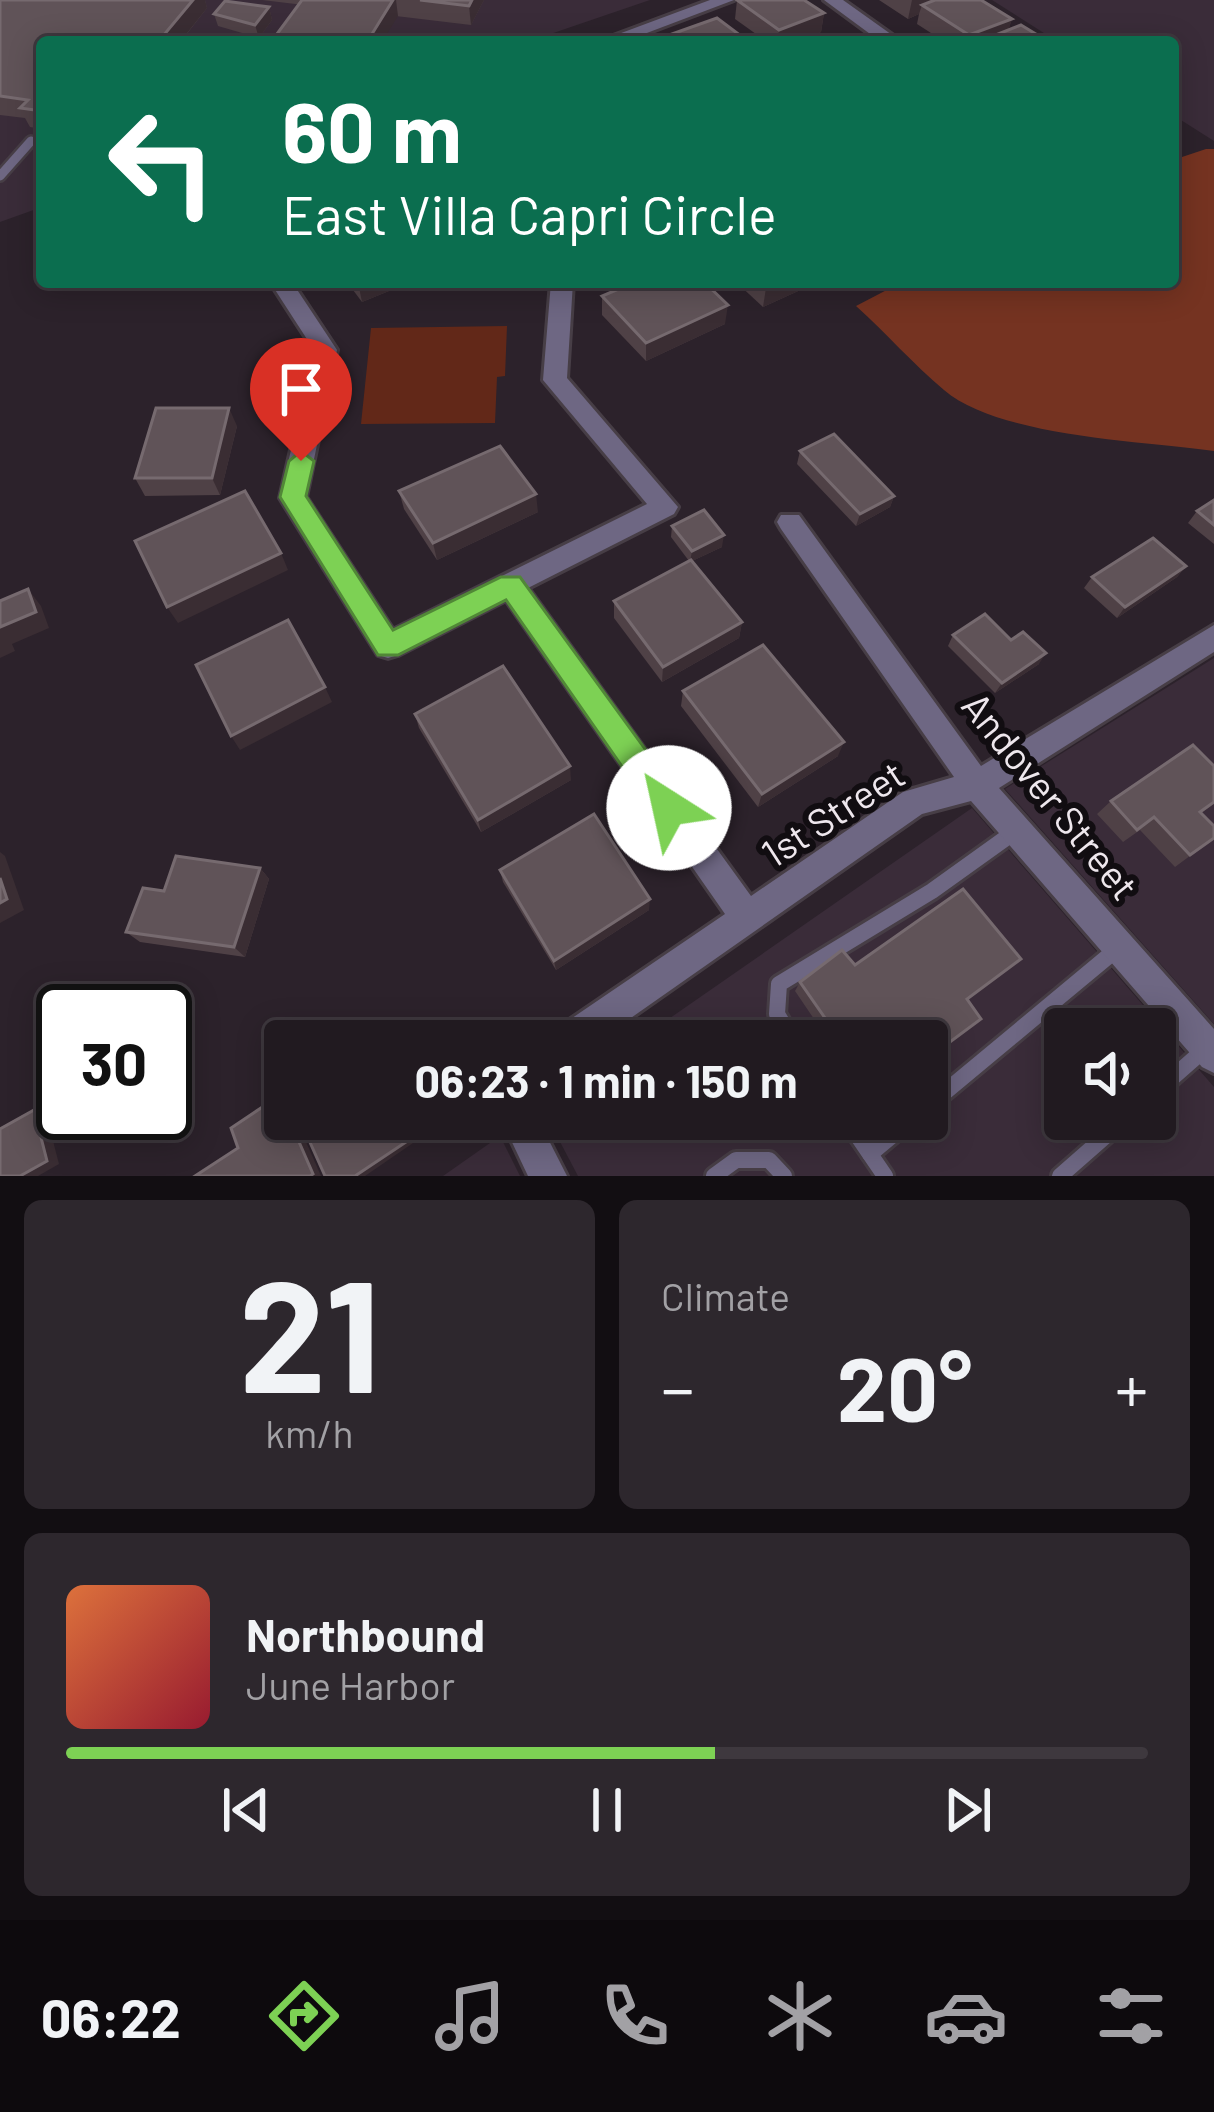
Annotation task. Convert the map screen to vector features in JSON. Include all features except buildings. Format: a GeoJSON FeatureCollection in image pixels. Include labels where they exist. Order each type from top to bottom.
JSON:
{"type":"FeatureCollection","features":[{"type":"Feature","properties":{"kind":"street"},"geometry":{"type":"LineString","coordinates":[[623,36],[726,0]]}},
{"type":"Feature","properties":{"kind":"street"},"geometry":{"type":"LineString","coordinates":[[832,0],[884,36]]}},
{"type":"Feature","properties":{"kind":"street"},"geometry":{"type":"LineString","coordinates":[[285,288],[326,350],[293,497],[388,646],[665,507],[555,380],[562,288]]}},
{"type":"Feature","properties":{"kind":"street","name":"Andover Street"},"geometry":{"type":"LineString","coordinates":[[790,522],[977,785],[1211,1052]]}},
{"type":"Feature","properties":{"kind":"street"},"geometry":{"type":"LineString","coordinates":[[511,585],[748,920]]}},
{"type":"Feature","properties":{"kind":"street","name":"1st Street"},"geometry":{"type":"LineString","coordinates":[[599,1020],[914,802],[977,785],[1214,637]]}},
{"type":"Feature","properties":{"kind":"street"},"geometry":{"type":"LineString","coordinates":[[530,1140],[548,1176]]}},
{"type":"Feature","properties":{"kind":"lane"},"geometry":{"type":"LineString","coordinates":[[0,176],[31,141]]}},
{"type":"Feature","properties":{"kind":"lane"},"geometry":{"type":"LineString","coordinates":[[778,1020],[773,1000],[779,985],[932,891],[1016,830]]}},
{"type":"Feature","properties":{"kind":"lane"},"geometry":{"type":"LineString","coordinates":[[948,1090],[1120,947]]}},
{"type":"Feature","properties":{"kind":"lane"},"geometry":{"type":"LineString","coordinates":[[1176,1078],[1211,1052]]}},
{"type":"Feature","properties":{"kind":"lane"},"geometry":{"type":"LineString","coordinates":[[860,1140],[885,1176]]}},
{"type":"Feature","properties":{"kind":"lane"},"geometry":{"type":"LineString","coordinates":[[870,1154],[887,1140]]}},
{"type":"Feature","properties":{"kind":"lane"},"geometry":{"type":"LineString","coordinates":[[1060,1176],[1101,1140]]}},
{"type":"Feature","properties":{"kind":"lane"},"geometry":{"type":"LineString","coordinates":[[714,1176],[736,1160],[769,1160],[782,1173]]}},
{"type":"Feature","properties":{"kind":"shaded area"},"geometry":{"type":"Polygon","coordinates":[[[0,0],[650,0],[545,36],[36,36],[36,209],[0,222],[0,0]]]}},
{"type":"Feature","properties":{"kind":"shaded area"},"geometry":{"type":"Polygon","coordinates":[[[992,0],[1214,0],[1214,141],[1179,119],[1179,36],[1049,36],[992,0]]]}},
{"type":"Feature","properties":{"kind":"shaded area"},"geometry":{"type":"Polygon","coordinates":[[[1214,149],[1214,451],[1073,434],[999,418],[968,406],[944,390],[856,306],[890,288],[1179,288],[1179,158],[1214,149]]]}},
{"type":"Feature","properties":{"kind":"shaded area"},"geometry":{"type":"Polygon","coordinates":[[[507,326],[505,376],[497,377],[495,423],[361,424],[371,328],[507,326]]]}},
{"type":"Feature","properties":{"kind":"shaded area"},"geometry":{"type":"Polygon","coordinates":[[[1214,658],[1214,1024],[1005,789],[1214,658]]]}},
{"type":"Feature","properties":{"kind":"shaded area"},"geometry":{"type":"Polygon","coordinates":[[[972,808],[1145,1008],[1044,1008],[1044,1140],[1176,1140],[1176,1043],[1214,1087],[1214,1176],[578,1176],[559,1140],[948,1140],[948,1020],[667,1020],[972,808]]]}},
{"type":"Feature","properties":{"kind":"shaded area"},"geometry":{"type":"Polygon","coordinates":[[[494,1140],[502,1140],[520,1176],[443,1176],[494,1140]]]}},
{"type":"Feature","properties":{"kind":"route"},"geometry":{"type":"LineString","coordinates":[[301,461],[293,497],[388,646],[511,585],[669,808]]}}]}
